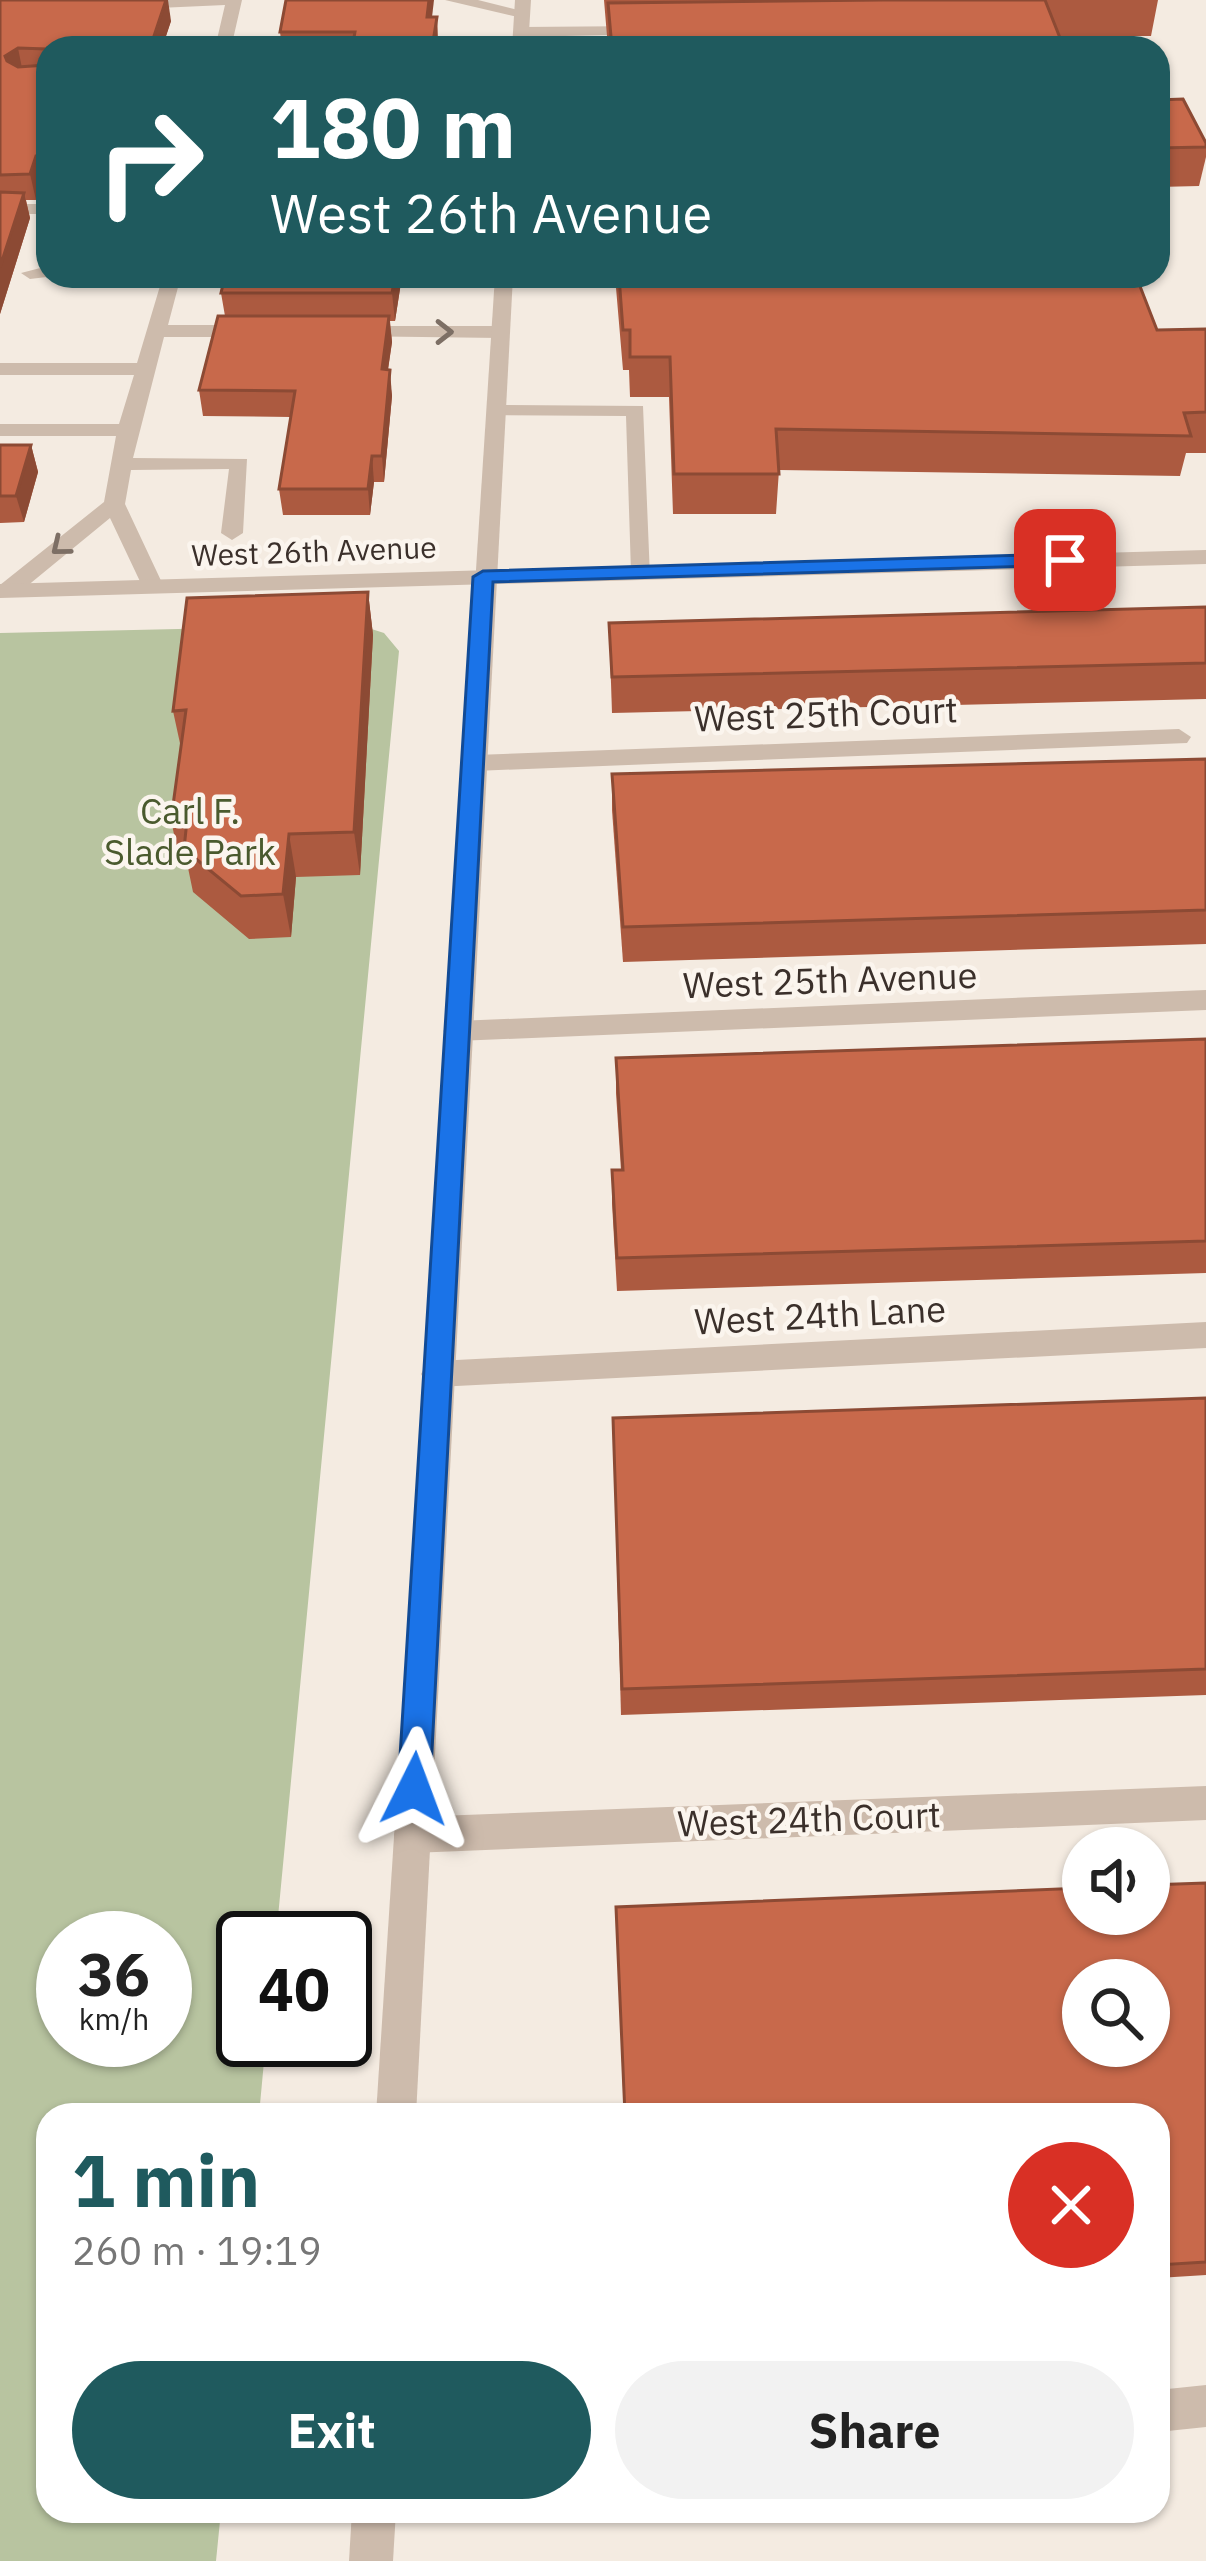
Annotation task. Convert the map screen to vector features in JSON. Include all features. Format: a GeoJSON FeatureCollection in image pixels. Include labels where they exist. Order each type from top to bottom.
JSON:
{"type":"FeatureCollection","features":[{"type":"Feature","properties":{"kind":"street"},"geometry":{"type":"LineString","coordinates":[[453,0],[522,6],[520,36]]}},
{"type":"Feature","properties":{"kind":"street"},"geometry":{"type":"LineString","coordinates":[[136,4],[233,2],[226,36]]}},
{"type":"Feature","properties":{"kind":"street"},"geometry":{"type":"LineString","coordinates":[[583,36],[662,31]]}},
{"type":"Feature","properties":{"kind":"street"},"geometry":{"type":"LineString","coordinates":[[0,209],[36,209]]}},
{"type":"Feature","properties":{"kind":"street"},"geometry":{"type":"LineString","coordinates":[[153,586],[114,504],[128,430],[169,288]]}},
{"type":"Feature","properties":{"kind":"street"},"geometry":{"type":"LineString","coordinates":[[397,2103],[503,288]]}},
{"type":"Feature","properties":{"kind":"street"},"geometry":{"type":"LineString","coordinates":[[159,331],[274,331]]}},
{"type":"Feature","properties":{"kind":"street"},"geometry":{"type":"LineString","coordinates":[[320,332],[500,332]]}},
{"type":"Feature","properties":{"kind":"street"},"geometry":{"type":"LineString","coordinates":[[0,369],[147,369]]}},
{"type":"Feature","properties":{"kind":"street"},"geometry":{"type":"LineString","coordinates":[[494,411],[636,410],[642,572]]}},
{"type":"Feature","properties":{"kind":"street"},"geometry":{"type":"LineString","coordinates":[[0,430],[128,430]]}},
{"type":"Feature","properties":{"kind":"street"},"geometry":{"type":"LineString","coordinates":[[123,464],[240,463],[232,532]]}},
{"type":"Feature","properties":{"kind":"street"},"geometry":{"type":"LineString","coordinates":[[3,591],[114,504]]}},
{"type":"Feature","properties":{"kind":"street","name":"West 26th Avenue"},"geometry":{"type":"LineString","coordinates":[[3,591],[1206,556]]}},
{"type":"Feature","properties":{"kind":"street","name":"West 25th Court"},"geometry":{"type":"LineString","coordinates":[[475,764],[1179,737]]}},
{"type":"Feature","properties":{"kind":"street","name":"West 25th Avenue"},"geometry":{"type":"LineString","coordinates":[[457,1031],[1206,1000]]}},
{"type":"Feature","properties":{"kind":"street","name":"West 24th Lane"},"geometry":{"type":"LineString","coordinates":[[437,1374],[1206,1335]]}},
{"type":"Feature","properties":{"kind":"street","name":"West 24th Court"},"geometry":{"type":"LineString","coordinates":[[412,1835],[1206,1803]]}},
{"type":"Feature","properties":{"kind":"street"},"geometry":{"type":"LineString","coordinates":[[1170,2409],[1206,2406]]}},
{"type":"Feature","properties":{"kind":"street"},"geometry":{"type":"LineString","coordinates":[[371,2561],[373,2523]]}},
{"type":"Feature","properties":{"kind":"green space","name":"Carl F. Slade Park"},"geometry":{"type":"Polygon","coordinates":[[[359,625],[384,633],[399,651],[279,1911],[216,1911],[216,2067],[263,2067],[260,2103],[36,2103],[36,2523],[220,2523],[216,2561],[0,2561],[0,633],[359,625]]]}},
{"type":"Feature","properties":{"kind":"building"},"geometry":{"type":"Polygon","coordinates":[[[0,0],[166,0],[154,36],[36,36],[36,49],[18,48],[5,56],[18,67],[36,66],[36,156],[30,174],[0,175],[0,0]]]}},
{"type":"Feature","properties":{"kind":"building"},"geometry":{"type":"Polygon","coordinates":[[[286,0],[429,0],[427,17],[437,17],[434,36],[280,32],[286,0]]]}},
{"type":"Feature","properties":{"kind":"building"},"geometry":{"type":"Polygon","coordinates":[[[1045,0],[1059,36],[611,36],[608,3],[1045,0]]]}},
{"type":"Feature","properties":{"kind":"building"},"geometry":{"type":"Polygon","coordinates":[[[1183,99],[1206,147],[1170,148],[1170,100],[1183,99]]]}},
{"type":"Feature","properties":{"kind":"building"},"geometry":{"type":"Polygon","coordinates":[[[0,192],[24,193],[0,267],[0,192]]]}},
{"type":"Feature","properties":{"kind":"building"},"geometry":{"type":"Polygon","coordinates":[[[222,288],[393,288],[392,293],[221,293],[222,288]]]}},
{"type":"Feature","properties":{"kind":"building"},"geometry":{"type":"Polygon","coordinates":[[[620,288],[1141,288],[1157,330],[1206,329],[1206,412],[1184,413],[1191,436],[776,429],[779,474],[674,474],[670,357],[630,357],[630,330],[623,330],[620,288]]]}},
{"type":"Feature","properties":{"kind":"building"},"geometry":{"type":"Polygon","coordinates":[[[218,316],[389,316],[382,369],[390,370],[382,456],[372,456],[368,489],[279,489],[295,391],[199,390],[218,316]]]}},
{"type":"Feature","properties":{"kind":"building"},"geometry":{"type":"Polygon","coordinates":[[[0,445],[31,445],[16,496],[0,496],[0,445]]]}},
{"type":"Feature","properties":{"kind":"building"},"geometry":{"type":"Polygon","coordinates":[[[368,592],[354,832],[289,834],[283,894],[241,896],[184,849],[187,820],[171,820],[186,710],[173,711],[187,598],[368,592]]]}},
{"type":"Feature","properties":{"kind":"building"},"geometry":{"type":"Polygon","coordinates":[[[1206,607],[1206,663],[612,677],[609,623],[1206,607]]]}},
{"type":"Feature","properties":{"kind":"building"},"geometry":{"type":"Polygon","coordinates":[[[1206,759],[1206,910],[623,927],[612,774],[1206,759]]]}},
{"type":"Feature","properties":{"kind":"building"},"geometry":{"type":"Polygon","coordinates":[[[1206,1039],[1206,1241],[617,1258],[612,1170],[623,1170],[616,1058],[1206,1039]]]}},
{"type":"Feature","properties":{"kind":"building"},"geometry":{"type":"Polygon","coordinates":[[[1206,1398],[1206,1669],[622,1689],[613,1418],[1206,1398]]]}},
{"type":"Feature","properties":{"kind":"building"},"geometry":{"type":"Polygon","coordinates":[[[1206,1883],[1206,2262],[1170,2264],[1170,2103],[624,2103],[616,1907],[1062,1889],[1062,1935],[1170,1935],[1170,1884],[1206,1883]]]}},
{"type":"Feature","properties":{"kind":"route"},"geometry":{"type":"LineString","coordinates":[[414,1789],[483,577],[1065,560]]}}]}
